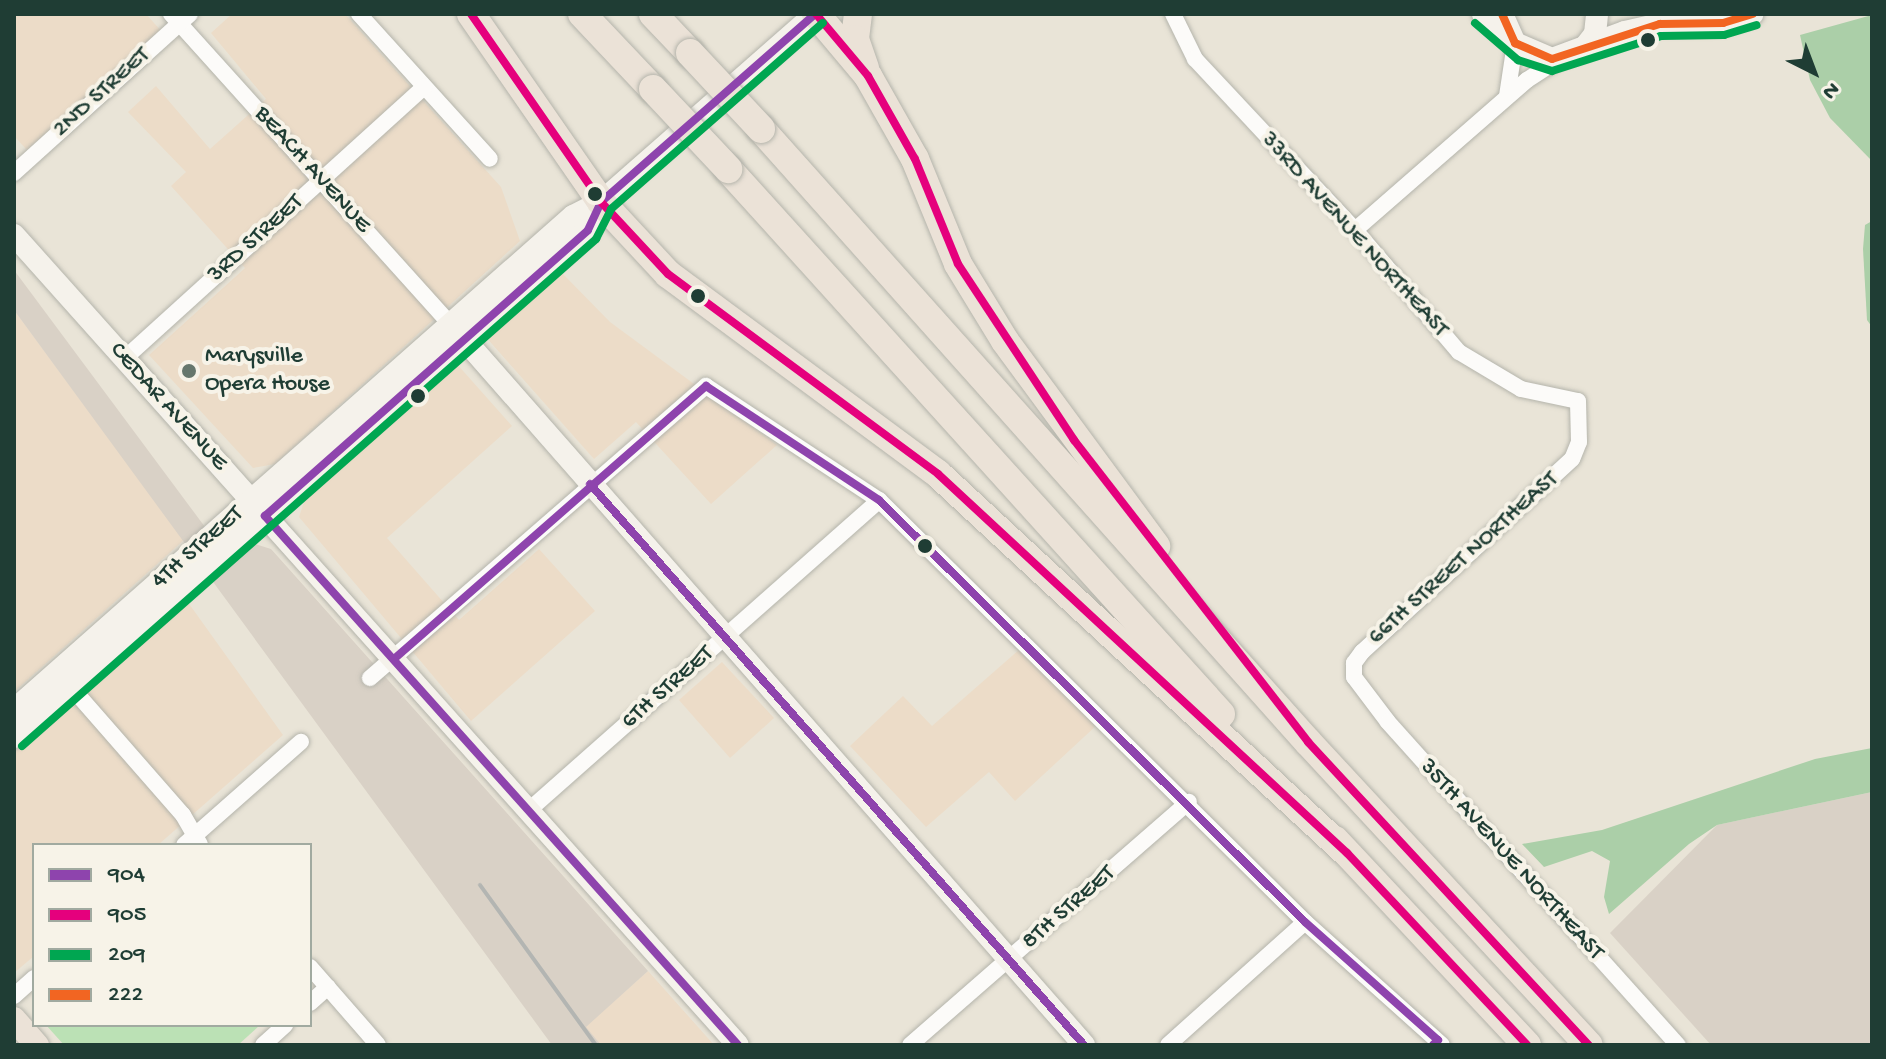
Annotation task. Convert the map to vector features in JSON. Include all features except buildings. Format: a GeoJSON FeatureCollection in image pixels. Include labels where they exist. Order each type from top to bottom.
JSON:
{"type":"FeatureCollection","features":[{"type":"Feature","properties":{"kind":"highway"},"geometry":{"type":"LineString","coordinates":[[471,14],[601,202],[687,292],[938,474],[1347,853]]}},
{"type":"Feature","properties":{"kind":"highway"},"geometry":{"type":"LineString","coordinates":[[582,14],[728,169],[1347,853],[1527,1045]]}},
{"type":"Feature","properties":{"kind":"highway"},"geometry":{"type":"LineString","coordinates":[[653,14],[761,129],[1308,742],[1589,1045]]}},
{"type":"Feature","properties":{"kind":"highway"},"geometry":{"type":"LineString","coordinates":[[816,14],[868,76]]}},
{"type":"Feature","properties":{"kind":"highway"},"geometry":{"type":"LineString","coordinates":[[858,14],[855,39],[868,76],[915,159],[958,264],[1005,341],[1074,440],[1308,742]]}},
{"type":"Feature","properties":{"kind":"main road"},"geometry":{"type":"LineString","coordinates":[[14,1019],[37,1045]]}},
{"type":"Feature","properties":{"kind":"street"},"geometry":{"type":"LineString","coordinates":[[359,14],[490,159]]}},
{"type":"Feature","properties":{"kind":"street","name":"4TH STREET"},"geometry":{"type":"LineString","coordinates":[[14,737],[258,509],[458,333],[588,230],[601,202],[816,14]]}},
{"type":"Feature","properties":{"kind":"street","name":"33RD AVENUE NORTHEAST"},"geometry":{"type":"LineString","coordinates":[[1173,14],[1195,59],[1479,368],[1521,389],[1578,401]]}},
{"type":"Feature","properties":{"kind":"street"},"geometry":{"type":"LineString","coordinates":[[1483,14],[1541,58],[1572,53],[1652,26],[1723,23],[1753,14]]}},
{"type":"Feature","properties":{"kind":"street"},"geometry":{"type":"LineString","coordinates":[[1355,230],[1507,97],[1595,34],[1597,14]]}},
{"type":"Feature","properties":{"kind":"street","name":"2ND STREET"},"geometry":{"type":"LineString","coordinates":[[14,173],[180,17]]}},
{"type":"Feature","properties":{"kind":"street","name":"BEACH AVENUE"},"geometry":{"type":"LineString","coordinates":[[180,17],[320,181],[458,333],[1084,1045]]}},
{"type":"Feature","properties":{"kind":"street"},"geometry":{"type":"LineString","coordinates":[[1507,97],[1508,31]]}},
{"type":"Feature","properties":{"kind":"street","name":"3RD STREET"},"geometry":{"type":"LineString","coordinates":[[124,359],[424,87]]}},
{"type":"Feature","properties":{"kind":"street","name":"CEDAR AVENUE"},"geometry":{"type":"LineString","coordinates":[[14,235],[738,1045]]}},
{"type":"Feature","properties":{"kind":"street"},"geometry":{"type":"LineString","coordinates":[[370,678],[706,386],[879,500],[1189,802],[1305,922],[1437,1043]]}},
{"type":"Feature","properties":{"kind":"street","name":"66TH STREET NORTHEAST"},"geometry":{"type":"LineString","coordinates":[[1353,669],[1362,652],[1572,459],[1579,442],[1578,401]]}},
{"type":"Feature","properties":{"kind":"street","name":"6TH STREET"},"geometry":{"type":"LineString","coordinates":[[528,811],[879,500]]}},
{"type":"Feature","properties":{"kind":"street","name":"4TH STREET"},"geometry":{"type":"LineString","coordinates":[[14,710],[116,620],[258,509]]}},
{"type":"Feature","properties":{"kind":"street"},"geometry":{"type":"LineString","coordinates":[[116,620],[107,638],[67,676],[71,687],[183,815],[193,842],[301,742]]}},
{"type":"Feature","properties":{"kind":"street","name":"35TH AVENUE NORTHEAST"},"geometry":{"type":"LineString","coordinates":[[1353,669],[1359,688],[1388,722],[1678,1045]]}},
{"type":"Feature","properties":{"kind":"street","name":"8TH STREET"},"geometry":{"type":"LineString","coordinates":[[910,1045],[1189,802]]}},
{"type":"Feature","properties":{"kind":"street"},"geometry":{"type":"LineString","coordinates":[[1168,1045],[1305,922]]}},
{"type":"Feature","properties":{"kind":"street"},"geometry":{"type":"LineString","coordinates":[[312,969],[378,1045]]}},
{"type":"Feature","properties":{"kind":"street"},"geometry":{"type":"LineString","coordinates":[[14,996],[32,980]]}},
{"type":"Feature","properties":{"kind":"street"},"geometry":{"type":"LineString","coordinates":[[312,1001],[328,987]]}},
{"type":"Feature","properties":{"kind":"street"},"geometry":{"type":"LineString","coordinates":[[263,1045],[283,1027]]}},
{"type":"Feature","properties":{"kind":"shaded area"},"geometry":{"type":"Polygon","coordinates":[[[14,14],[146,14],[162,32],[27,150],[14,136],[14,14]]]}},
{"type":"Feature","properties":{"kind":"shaded area"},"geometry":{"type":"Polygon","coordinates":[[[232,14],[345,14],[501,187],[520,241],[275,464],[253,468],[149,355],[245,268],[171,186],[186,172],[128,112],[156,86],[210,149],[266,99],[211,33],[232,14]]]}},
{"type":"Feature","properties":{"kind":"shaded area"},"geometry":{"type":"Polygon","coordinates":[[[14,270],[231,562],[255,544],[271,549],[648,971],[586,1027],[601,1045],[552,1045],[14,310],[14,270]]]}},
{"type":"Feature","properties":{"kind":"shaded area"},"geometry":{"type":"Polygon","coordinates":[[[562,273],[610,322],[777,445],[711,504],[636,422],[594,459],[485,336],[562,273]]]}},
{"type":"Feature","properties":{"kind":"shaded area"},"geometry":{"type":"Polygon","coordinates":[[[14,310],[184,540],[14,692],[14,310]]]}},
{"type":"Feature","properties":{"kind":"shaded area"},"geometry":{"type":"Polygon","coordinates":[[[456,363],[512,426],[387,538],[459,620],[539,549],[595,611],[471,721],[299,517],[306,496],[456,363]]]}},
{"type":"Feature","properties":{"kind":"shaded area"},"geometry":{"type":"Polygon","coordinates":[[[187,601],[283,735],[160,843],[32,843],[32,958],[14,973],[14,752],[187,601]]]}},
{"type":"Feature","properties":{"kind":"shaded area"},"geometry":{"type":"Polygon","coordinates":[[[1021,648],[1098,724],[1015,801],[989,772],[926,827],[850,746],[903,696],[932,726],[1021,648]]]}},
{"type":"Feature","properties":{"kind":"shaded area"},"geometry":{"type":"Polygon","coordinates":[[[722,662],[774,718],[730,758],[679,700],[722,662]]]}},
{"type":"Feature","properties":{"kind":"shaded area"},"geometry":{"type":"Polygon","coordinates":[[[1872,792],[1872,1045],[1711,1045],[1610,933],[1717,825],[1872,792]]]}},
{"type":"Feature","properties":{"kind":"shaded area"},"geometry":{"type":"Polygon","coordinates":[[[648,971],[714,1045],[601,1045],[585,1027],[648,971]]]}},
{"type":"Feature","properties":{"kind":"green space"},"geometry":{"type":"Polygon","coordinates":[[[1872,15],[1872,161],[1830,118],[1810,80],[1800,35],[1872,15]]]}},
{"type":"Feature","properties":{"kind":"green space"},"geometry":{"type":"Polygon","coordinates":[[[1872,221],[1872,327],[1867,320],[1863,249],[1865,225],[1872,221]]]}},
{"type":"Feature","properties":{"kind":"green space"},"geometry":{"type":"Polygon","coordinates":[[[1872,748],[1872,792],[1717,825],[1689,844],[1609,914],[1604,897],[1610,861],[1592,851],[1544,867],[1522,844],[1602,830],[1815,759],[1872,748]]]}},
{"type":"Feature","properties":{"kind":"green space"},"geometry":{"type":"Polygon","coordinates":[[[48,1027],[258,1027],[238,1045],[64,1045],[48,1027]]]}},
{"type":"Feature","properties":{"kind":"railway"},"geometry":{"type":"LineString","coordinates":[[480,885],[596,1045]]}},
{"type":"Feature","properties":{"kind":"transit line","name":"905"},"geometry":{"type":"LineString","coordinates":[[471,14],[601,202],[668,274],[938,474],[1347,853],[1527,1045]]}},
{"type":"Feature","properties":{"kind":"transit line","name":"904"},"geometry":{"type":"LineString","coordinates":[[738,1045],[265,516],[588,230],[601,202],[815,14]]}},
{"type":"Feature","properties":{"kind":"transit line","name":"905"},"geometry":{"type":"LineString","coordinates":[[816,14],[868,76],[915,159],[958,264],[1074,440],[1308,742],[1589,1045]]}},
{"type":"Feature","properties":{"kind":"transit line","name":"222"},"geometry":{"type":"LineString","coordinates":[[1502,14],[1515,43],[1552,59],[1660,24],[1723,23],[1753,14]]}},
{"type":"Feature","properties":{"kind":"transit line","name":"209"},"geometry":{"type":"LineString","coordinates":[[22,746],[596,239],[611,209],[823,23]]}},
{"type":"Feature","properties":{"kind":"transit line","name":"209"},"geometry":{"type":"LineString","coordinates":[[1475,23],[1518,60],[1552,71],[1661,36],[1724,35],[1756,25]]}},
{"type":"Feature","properties":{"kind":"transit line","name":"904"},"geometry":{"type":"LineString","coordinates":[[394,659],[706,386],[879,500],[1305,922],[1438,1040],[1433,1045]]}},
{"type":"Feature","properties":{"kind":"transit line","name":"904"},"geometry":{"type":"LineString","coordinates":[[590,484],[1084,1045]]}},
{"type":"Feature","properties":{"kind":"place","name":"Marysville Opera House"},"geometry":{"type":"Point","coordinates":[189,371]}}]}
